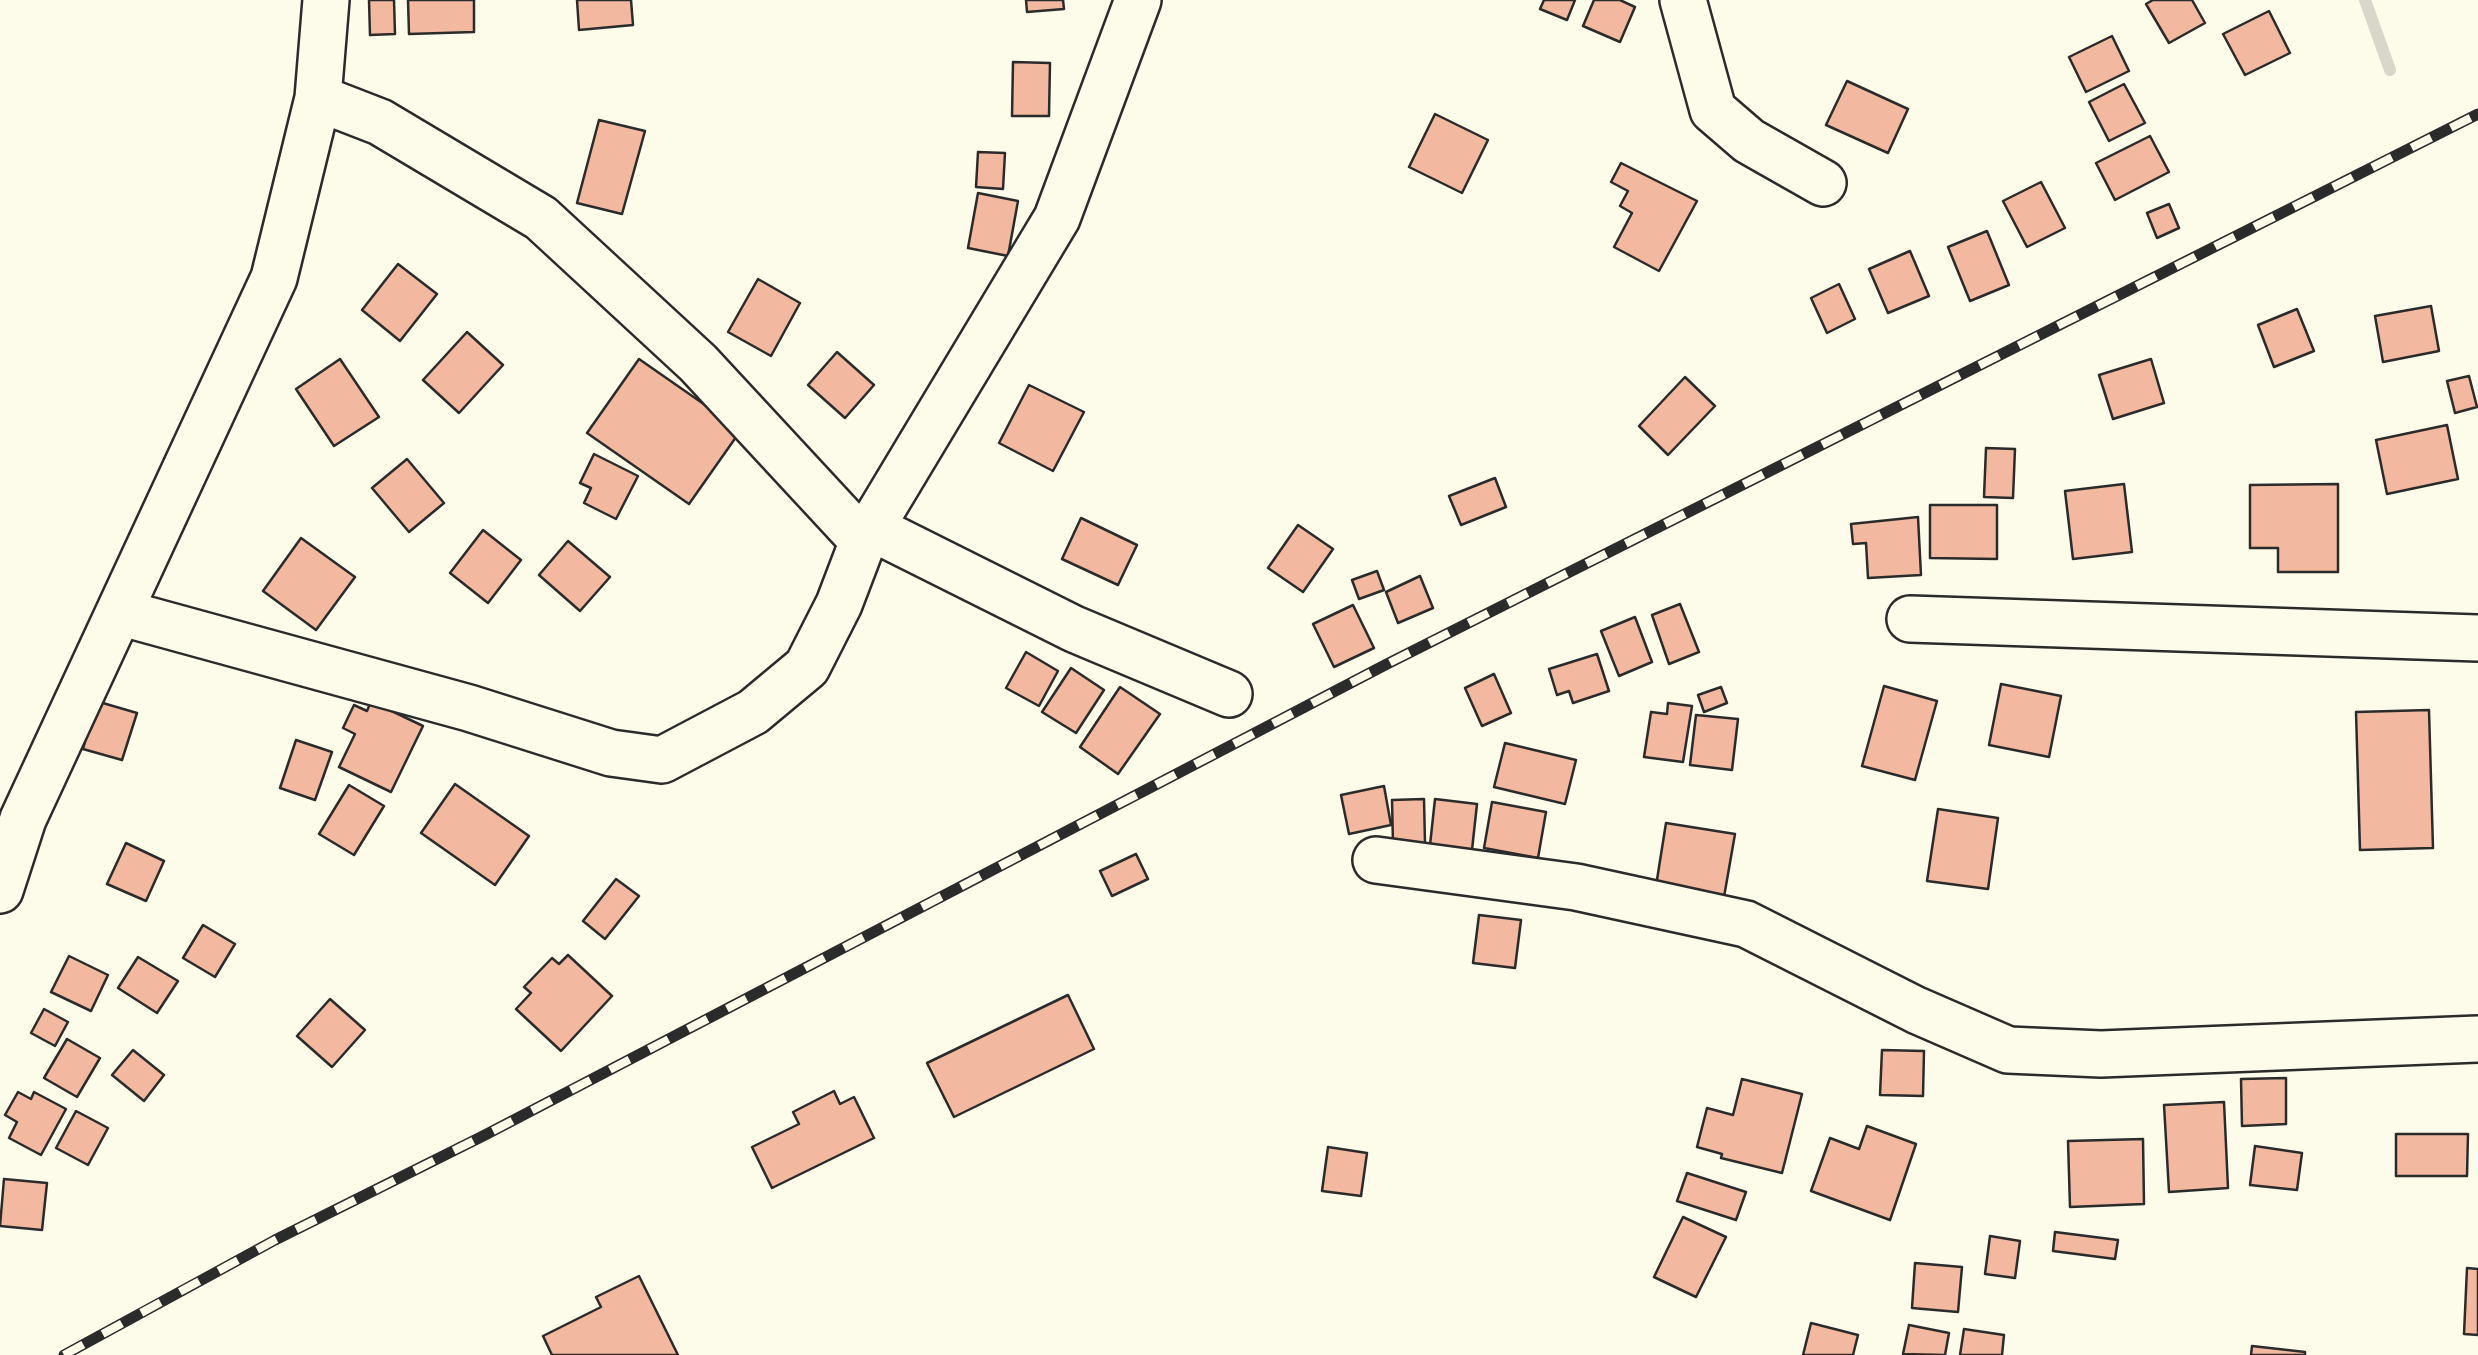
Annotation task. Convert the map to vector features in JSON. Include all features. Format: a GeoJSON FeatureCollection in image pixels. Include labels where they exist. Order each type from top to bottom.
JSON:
{"type":"FeatureCollection","features":[{"type":"Feature","properties":{"kind":"street"},"geometry":{"type":"LineString","coordinates":[[0,890],[12,814],[119,612],[274,278],[318,98],[326,0]]}},
{"type":"Feature","properties":{"kind":"street"},"geometry":{"type":"LineString","coordinates":[[119,612],[470,708],[611,752],[662,760],[753,712],[807,667],[868,535],[1057,218],[1138,0]]}},
{"type":"Feature","properties":{"kind":"street"},"geometry":{"type":"LineString","coordinates":[[1683,0],[1714,110],[1749,141],[1823,183]]}},
{"type":"Feature","properties":{"kind":"street"},"geometry":{"type":"LineString","coordinates":[[318,98],[380,122],[541,218],[698,364],[868,535],[1074,629],[1230,694]]}},
{"type":"Feature","properties":{"kind":"street"},"geometry":{"type":"LineString","coordinates":[[1910,619],[2478,638]]}},
{"type":"Feature","properties":{"kind":"street"},"geometry":{"type":"LineString","coordinates":[[1376,860],[1576,888],[1746,924],[2008,1050],[2101,1054],[2478,1039]]}},
{"type":"Feature","properties":{"kind":"building"},"geometry":{"type":"Polygon","coordinates":[[[369,0],[394,0],[395,34],[370,35],[369,0]]]}},
{"type":"Feature","properties":{"kind":"building"},"geometry":{"type":"Polygon","coordinates":[[[408,0],[474,0],[474,32],[409,34],[408,0]]]}},
{"type":"Feature","properties":{"kind":"building"},"geometry":{"type":"Polygon","coordinates":[[[577,0],[631,0],[633,25],[579,30],[577,0]]]}},
{"type":"Feature","properties":{"kind":"building"},"geometry":{"type":"Polygon","coordinates":[[[1026,0],[1063,0],[1064,9],[1027,12],[1026,0]]]}},
{"type":"Feature","properties":{"kind":"building"},"geometry":{"type":"Polygon","coordinates":[[[1544,0],[1575,0],[1567,20],[1540,9],[1544,0]]]}},
{"type":"Feature","properties":{"kind":"building"},"geometry":{"type":"Polygon","coordinates":[[[1594,0],[1620,0],[1635,7],[1620,42],[1583,26],[1594,0]]]}},
{"type":"Feature","properties":{"kind":"building"},"geometry":{"type":"Polygon","coordinates":[[[2153,0],[2192,0],[2205,23],[2169,43],[2146,4],[2153,0]]]}},
{"type":"Feature","properties":{"kind":"building"},"geometry":{"type":"Polygon","coordinates":[[[2269,11],[2290,53],[2245,75],[2223,34],[2269,11]]]}},
{"type":"Feature","properties":{"kind":"building"},"geometry":{"type":"Polygon","coordinates":[[[2112,36],[2129,71],[2086,92],[2069,57],[2112,36]]]}},
{"type":"Feature","properties":{"kind":"building"},"geometry":{"type":"Polygon","coordinates":[[[1013,62],[1050,63],[1049,116],[1012,116],[1013,62]]]}},
{"type":"Feature","properties":{"kind":"building"},"geometry":{"type":"Polygon","coordinates":[[[1847,81],[1908,109],[1888,153],[1826,125],[1847,81]]]}},
{"type":"Feature","properties":{"kind":"building"},"geometry":{"type":"Polygon","coordinates":[[[2124,84],[2145,123],[2109,141],[2089,102],[2124,84]]]}},
{"type":"Feature","properties":{"kind":"building"},"geometry":{"type":"Polygon","coordinates":[[[1435,114],[1488,140],[1462,193],[1409,167],[1435,114]]]}},
{"type":"Feature","properties":{"kind":"building"},"geometry":{"type":"Polygon","coordinates":[[[599,120],[645,131],[622,214],[577,203],[599,120]]]}},
{"type":"Feature","properties":{"kind":"building"},"geometry":{"type":"Polygon","coordinates":[[[2150,136],[2169,172],[2115,200],[2096,163],[2150,136]]]}},
{"type":"Feature","properties":{"kind":"building"},"geometry":{"type":"Polygon","coordinates":[[[978,152],[1005,153],[1003,189],[976,187],[978,152]]]}},
{"type":"Feature","properties":{"kind":"building"},"geometry":{"type":"Polygon","coordinates":[[[1621,163],[1697,201],[1659,271],[1614,247],[1632,213],[1620,206],[1628,191],[1611,182],[1621,163]]]}},
{"type":"Feature","properties":{"kind":"building"},"geometry":{"type":"Polygon","coordinates":[[[2041,182],[2065,228],[2027,247],[2003,201],[2041,182]]]}},
{"type":"Feature","properties":{"kind":"building"},"geometry":{"type":"Polygon","coordinates":[[[978,193],[1018,201],[1008,256],[968,248],[978,193]]]}},
{"type":"Feature","properties":{"kind":"building"},"geometry":{"type":"Polygon","coordinates":[[[2169,204],[2179,228],[2157,238],[2147,213],[2169,204]]]}},
{"type":"Feature","properties":{"kind":"building"},"geometry":{"type":"Polygon","coordinates":[[[1987,231],[2009,285],[1970,301],[1948,247],[1987,231]]]}},
{"type":"Feature","properties":{"kind":"building"},"geometry":{"type":"Polygon","coordinates":[[[1910,251],[1929,296],[1888,313],[1869,269],[1910,251]]]}},
{"type":"Feature","properties":{"kind":"building"},"geometry":{"type":"Polygon","coordinates":[[[398,264],[437,294],[400,341],[362,310],[398,264]]]}},
{"type":"Feature","properties":{"kind":"building"},"geometry":{"type":"Polygon","coordinates":[[[758,279],[800,303],[771,356],[728,332],[758,279]]]}},
{"type":"Feature","properties":{"kind":"building"},"geometry":{"type":"Polygon","coordinates":[[[1839,284],[1855,319],[1827,333],[1811,298],[1839,284]]]}},
{"type":"Feature","properties":{"kind":"building"},"geometry":{"type":"Polygon","coordinates":[[[2431,306],[2439,351],[2383,362],[2375,316],[2431,306]]]}},
{"type":"Feature","properties":{"kind":"building"},"geometry":{"type":"Polygon","coordinates":[[[2297,309],[2314,351],[2274,367],[2258,325],[2297,309]]]}},
{"type":"Feature","properties":{"kind":"building"},"geometry":{"type":"Polygon","coordinates":[[[467,332],[503,365],[459,413],[423,380],[467,332]]]}},
{"type":"Feature","properties":{"kind":"building"},"geometry":{"type":"Polygon","coordinates":[[[837,352],[874,385],[845,418],[808,385],[837,352]]]}},
{"type":"Feature","properties":{"kind":"building"},"geometry":{"type":"Polygon","coordinates":[[[340,359],[379,417],[334,446],[296,389],[340,359]]]}},
{"type":"Feature","properties":{"kind":"building"},"geometry":{"type":"Polygon","coordinates":[[[639,359],[741,430],[689,504],[587,433],[639,359]]]}},
{"type":"Feature","properties":{"kind":"building"},"geometry":{"type":"Polygon","coordinates":[[[2151,359],[2164,403],[2113,419],[2099,375],[2151,359]]]}},
{"type":"Feature","properties":{"kind":"building"},"geometry":{"type":"Polygon","coordinates":[[[2469,376],[2477,407],[2455,413],[2447,381],[2469,376]]]}},
{"type":"Feature","properties":{"kind":"building"},"geometry":{"type":"Polygon","coordinates":[[[1685,377],[1715,406],[1668,455],[1639,426],[1685,377]]]}},
{"type":"Feature","properties":{"kind":"building"},"geometry":{"type":"Polygon","coordinates":[[[1029,385],[1084,412],[1053,471],[999,443],[1029,385]]]}},
{"type":"Feature","properties":{"kind":"building"},"geometry":{"type":"Polygon","coordinates":[[[2447,425],[2458,479],[2387,494],[2376,440],[2447,425]]]}},
{"type":"Feature","properties":{"kind":"building"},"geometry":{"type":"Polygon","coordinates":[[[1986,448],[2015,449],[2013,498],[1984,497],[1986,448]]]}},
{"type":"Feature","properties":{"kind":"building"},"geometry":{"type":"Polygon","coordinates":[[[594,454],[638,476],[616,519],[584,503],[591,488],[580,483],[594,454]]]}},
{"type":"Feature","properties":{"kind":"building"},"geometry":{"type":"Polygon","coordinates":[[[407,459],[444,503],[409,532],[372,488],[407,459]]]}},
{"type":"Feature","properties":{"kind":"building"},"geometry":{"type":"Polygon","coordinates":[[[1495,478],[1506,507],[1461,525],[1449,496],[1495,478]]]}},
{"type":"Feature","properties":{"kind":"building"},"geometry":{"type":"Polygon","coordinates":[[[2124,484],[2132,552],[2073,559],[2065,491],[2124,484]]]}},
{"type":"Feature","properties":{"kind":"building"},"geometry":{"type":"Polygon","coordinates":[[[2338,484],[2338,572],[2278,572],[2278,548],[2250,548],[2250,485],[2338,484]]]}},
{"type":"Feature","properties":{"kind":"building"},"geometry":{"type":"Polygon","coordinates":[[[1930,505],[1997,505],[1997,559],[1930,558],[1930,505]]]}},
{"type":"Feature","properties":{"kind":"building"},"geometry":{"type":"Polygon","coordinates":[[[1918,517],[1921,575],[1868,578],[1866,543],[1853,544],[1851,524],[1918,517]]]}},
{"type":"Feature","properties":{"kind":"building"},"geometry":{"type":"Polygon","coordinates":[[[1081,518],[1137,545],[1118,585],[1062,559],[1081,518]]]}},
{"type":"Feature","properties":{"kind":"building"},"geometry":{"type":"Polygon","coordinates":[[[1298,525],[1333,549],[1303,592],[1268,568],[1298,525]]]}},
{"type":"Feature","properties":{"kind":"building"},"geometry":{"type":"Polygon","coordinates":[[[483,530],[521,560],[488,603],[450,573],[483,530]]]}},
{"type":"Feature","properties":{"kind":"building"},"geometry":{"type":"Polygon","coordinates":[[[301,538],[355,577],[316,630],[263,591],[301,538]]]}},
{"type":"Feature","properties":{"kind":"building"},"geometry":{"type":"Polygon","coordinates":[[[568,541],[610,577],[580,611],[539,575],[568,541]]]}},
{"type":"Feature","properties":{"kind":"building"},"geometry":{"type":"Polygon","coordinates":[[[1377,571],[1384,590],[1359,599],[1352,580],[1377,571]]]}},
{"type":"Feature","properties":{"kind":"building"},"geometry":{"type":"Polygon","coordinates":[[[1420,576],[1433,608],[1398,623],[1386,592],[1420,576]]]}},
{"type":"Feature","properties":{"kind":"building"},"geometry":{"type":"Polygon","coordinates":[[[1680,604],[1699,652],[1669,664],[1652,615],[1680,604]]]}},
{"type":"Feature","properties":{"kind":"building"},"geometry":{"type":"Polygon","coordinates":[[[1353,605],[1374,648],[1334,667],[1313,624],[1353,605]]]}},
{"type":"Feature","properties":{"kind":"building"},"geometry":{"type":"Polygon","coordinates":[[[1635,617],[1652,662],[1619,676],[1601,631],[1635,617]]]}},
{"type":"Feature","properties":{"kind":"building"},"geometry":{"type":"Polygon","coordinates":[[[1026,652],[1058,671],[1039,706],[1006,688],[1026,652]]]}},
{"type":"Feature","properties":{"kind":"building"},"geometry":{"type":"Polygon","coordinates":[[[1597,654],[1609,691],[1573,703],[1569,691],[1557,695],[1549,669],[1597,654]]]}},
{"type":"Feature","properties":{"kind":"building"},"geometry":{"type":"Polygon","coordinates":[[[1071,668],[1104,690],[1076,733],[1042,712],[1071,668]]]}},
{"type":"Feature","properties":{"kind":"building"},"geometry":{"type":"Polygon","coordinates":[[[1494,674],[1511,713],[1482,726],[1465,688],[1494,674]]]}},
{"type":"Feature","properties":{"kind":"building"},"geometry":{"type":"Polygon","coordinates":[[[2001,684],[2061,696],[2049,757],[1989,745],[2001,684]]]}},
{"type":"Feature","properties":{"kind":"building"},"geometry":{"type":"Polygon","coordinates":[[[1884,686],[1937,701],[1915,780],[1862,766],[1884,686]]]}},
{"type":"Feature","properties":{"kind":"building"},"geometry":{"type":"Polygon","coordinates":[[[1120,687],[1160,714],[1118,774],[1080,747],[1120,687]]]}},
{"type":"Feature","properties":{"kind":"building"},"geometry":{"type":"Polygon","coordinates":[[[1721,687],[1727,703],[1704,712],[1698,695],[1721,687]]]}},
{"type":"Feature","properties":{"kind":"building"},"geometry":{"type":"Polygon","coordinates":[[[96,701],[137,713],[122,760],[83,749],[96,701]]]}},
{"type":"Feature","properties":{"kind":"building"},"geometry":{"type":"Polygon","coordinates":[[[371,701],[423,726],[391,792],[339,767],[355,734],[343,728],[354,705],[367,711],[371,701]]]}},
{"type":"Feature","properties":{"kind":"building"},"geometry":{"type":"Polygon","coordinates":[[[1668,703],[1692,706],[1683,762],[1644,757],[1651,712],[1667,714],[1668,703]]]}},
{"type":"Feature","properties":{"kind":"building"},"geometry":{"type":"Polygon","coordinates":[[[2429,710],[2433,848],[2360,850],[2356,712],[2429,710]]]}},
{"type":"Feature","properties":{"kind":"building"},"geometry":{"type":"Polygon","coordinates":[[[1696,715],[1738,719],[1732,770],[1690,765],[1696,715]]]}},
{"type":"Feature","properties":{"kind":"building"},"geometry":{"type":"Polygon","coordinates":[[[296,740],[332,752],[315,800],[280,788],[296,740]]]}},
{"type":"Feature","properties":{"kind":"building"},"geometry":{"type":"Polygon","coordinates":[[[1505,743],[1576,760],[1565,804],[1494,787],[1505,743]]]}},
{"type":"Feature","properties":{"kind":"building"},"geometry":{"type":"Polygon","coordinates":[[[455,784],[529,836],[495,885],[421,833],[455,784]]]}},
{"type":"Feature","properties":{"kind":"building"},"geometry":{"type":"Polygon","coordinates":[[[349,785],[384,806],[354,855],[319,834],[349,785]]]}},
{"type":"Feature","properties":{"kind":"building"},"geometry":{"type":"Polygon","coordinates":[[[1384,786],[1391,825],[1349,834],[1341,795],[1384,786]]]}},
{"type":"Feature","properties":{"kind":"building"},"geometry":{"type":"Polygon","coordinates":[[[1424,799],[1425,843],[1393,844],[1392,800],[1424,799]]]}},
{"type":"Feature","properties":{"kind":"building"},"geometry":{"type":"Polygon","coordinates":[[[1435,799],[1477,804],[1472,850],[1430,845],[1435,799]]]}},
{"type":"Feature","properties":{"kind":"building"},"geometry":{"type":"Polygon","coordinates":[[[1492,802],[1546,812],[1538,858],[1484,848],[1492,802]]]}},
{"type":"Feature","properties":{"kind":"building"},"geometry":{"type":"Polygon","coordinates":[[[1938,809],[1998,818],[1988,889],[1927,881],[1938,809]]]}},
{"type":"Feature","properties":{"kind":"building"},"geometry":{"type":"Polygon","coordinates":[[[1666,823],[1735,834],[1724,897],[1656,886],[1666,823]]]}},
{"type":"Feature","properties":{"kind":"building"},"geometry":{"type":"Polygon","coordinates":[[[126,843],[164,861],[146,901],[107,884],[126,843]]]}},
{"type":"Feature","properties":{"kind":"building"},"geometry":{"type":"Polygon","coordinates":[[[1136,854],[1148,879],[1112,896],[1100,871],[1136,854]]]}},
{"type":"Feature","properties":{"kind":"building"},"geometry":{"type":"Polygon","coordinates":[[[616,879],[639,896],[605,939],[583,921],[616,879]]]}},
{"type":"Feature","properties":{"kind":"building"},"geometry":{"type":"Polygon","coordinates":[[[1479,915],[1521,920],[1515,968],[1473,963],[1479,915]]]}},
{"type":"Feature","properties":{"kind":"building"},"geometry":{"type":"Polygon","coordinates":[[[203,925],[235,944],[215,977],[183,958],[203,925]]]}},
{"type":"Feature","properties":{"kind":"building"},"geometry":{"type":"Polygon","coordinates":[[[568,955],[612,996],[561,1051],[516,1009],[531,993],[524,987],[552,958],[559,964],[568,955]]]}},
{"type":"Feature","properties":{"kind":"building"},"geometry":{"type":"Polygon","coordinates":[[[69,956],[108,975],[91,1011],[51,992],[69,956]]]}},
{"type":"Feature","properties":{"kind":"building"},"geometry":{"type":"Polygon","coordinates":[[[138,957],[178,981],[157,1013],[118,988],[138,957]]]}},
{"type":"Feature","properties":{"kind":"building"},"geometry":{"type":"Polygon","coordinates":[[[1068,995],[1094,1049],[954,1117],[927,1063],[1068,995]]]}},
{"type":"Feature","properties":{"kind":"building"},"geometry":{"type":"Polygon","coordinates":[[[330,999],[365,1030],[332,1067],[297,1036],[330,999]]]}},
{"type":"Feature","properties":{"kind":"building"},"geometry":{"type":"Polygon","coordinates":[[[44,1009],[68,1022],[55,1046],[31,1033],[44,1009]]]}},
{"type":"Feature","properties":{"kind":"building"},"geometry":{"type":"Polygon","coordinates":[[[67,1039],[100,1058],[77,1097],[44,1078],[67,1039]]]}},
{"type":"Feature","properties":{"kind":"building"},"geometry":{"type":"Polygon","coordinates":[[[133,1050],[164,1075],[144,1101],[112,1075],[133,1050]]]}},
{"type":"Feature","properties":{"kind":"building"},"geometry":{"type":"Polygon","coordinates":[[[1882,1050],[1924,1051],[1923,1096],[1880,1095],[1882,1050]]]}},
{"type":"Feature","properties":{"kind":"building"},"geometry":{"type":"Polygon","coordinates":[[[2286,1078],[2286,1124],[2242,1126],[2241,1079],[2286,1078]]]}},
{"type":"Feature","properties":{"kind":"building"},"geometry":{"type":"Polygon","coordinates":[[[1742,1079],[1802,1094],[1782,1173],[1721,1158],[1722,1154],[1697,1147],[1707,1108],[1733,1115],[1742,1079]]]}},
{"type":"Feature","properties":{"kind":"building"},"geometry":{"type":"Polygon","coordinates":[[[834,1091],[840,1104],[854,1097],[874,1138],[772,1188],[752,1147],[799,1124],[793,1112],[834,1091]]]}},
{"type":"Feature","properties":{"kind":"building"},"geometry":{"type":"Polygon","coordinates":[[[18,1092],[31,1099],[34,1092],[66,1109],[41,1155],[9,1138],[17,1122],[5,1115],[18,1092]]]}},
{"type":"Feature","properties":{"kind":"building"},"geometry":{"type":"Polygon","coordinates":[[[2224,1102],[2228,1188],[2169,1192],[2164,1105],[2224,1102]]]}},
{"type":"Feature","properties":{"kind":"building"},"geometry":{"type":"Polygon","coordinates":[[[76,1111],[108,1128],[88,1165],[56,1148],[76,1111]]]}},
{"type":"Feature","properties":{"kind":"building"},"geometry":{"type":"Polygon","coordinates":[[[1867,1126],[1916,1144],[1890,1220],[1811,1191],[1830,1138],[1859,1149],[1867,1126]]]}},
{"type":"Feature","properties":{"kind":"building"},"geometry":{"type":"Polygon","coordinates":[[[2396,1134],[2468,1134],[2467,1176],[2396,1176],[2396,1134]]]}},
{"type":"Feature","properties":{"kind":"building"},"geometry":{"type":"Polygon","coordinates":[[[2143,1139],[2144,1204],[2070,1207],[2068,1141],[2143,1139]]]}},
{"type":"Feature","properties":{"kind":"building"},"geometry":{"type":"Polygon","coordinates":[[[2255,1146],[2302,1153],[2297,1190],[2250,1185],[2255,1146]]]}},
{"type":"Feature","properties":{"kind":"building"},"geometry":{"type":"Polygon","coordinates":[[[1328,1147],[1367,1153],[1361,1196],[1322,1191],[1328,1147]]]}},
{"type":"Feature","properties":{"kind":"building"},"geometry":{"type":"Polygon","coordinates":[[[1687,1173],[1746,1192],[1736,1220],[1677,1201],[1687,1173]]]}},
{"type":"Feature","properties":{"kind":"building"},"geometry":{"type":"Polygon","coordinates":[[[4,1179],[47,1183],[42,1230],[0,1226],[4,1179]]]}},
{"type":"Feature","properties":{"kind":"building"},"geometry":{"type":"Polygon","coordinates":[[[1683,1217],[1726,1237],[1696,1297],[1654,1277],[1683,1217]]]}},
{"type":"Feature","properties":{"kind":"building"},"geometry":{"type":"Polygon","coordinates":[[[2055,1232],[2118,1240],[2115,1259],[2053,1251],[2055,1232]]]}},
{"type":"Feature","properties":{"kind":"building"},"geometry":{"type":"Polygon","coordinates":[[[1990,1236],[2020,1241],[2015,1278],[1985,1274],[1990,1236]]]}},
{"type":"Feature","properties":{"kind":"building"},"geometry":{"type":"Polygon","coordinates":[[[1915,1263],[1962,1267],[1958,1312],[1912,1308],[1915,1263]]]}},
{"type":"Feature","properties":{"kind":"building"},"geometry":{"type":"Polygon","coordinates":[[[2467,1268],[2478,1269],[2478,1335],[2464,1334],[2467,1268]]]}},
{"type":"Feature","properties":{"kind":"building"},"geometry":{"type":"Polygon","coordinates":[[[639,1276],[678,1355],[552,1355],[543,1336],[601,1307],[596,1297],[639,1276]]]}},
{"type":"Feature","properties":{"kind":"building"},"geometry":{"type":"Polygon","coordinates":[[[1811,1323],[1858,1335],[1853,1355],[1803,1355],[1811,1323]]]}},
{"type":"Feature","properties":{"kind":"building"},"geometry":{"type":"Polygon","coordinates":[[[1909,1325],[1949,1333],[1945,1355],[1903,1354],[1909,1325]]]}},
{"type":"Feature","properties":{"kind":"building"},"geometry":{"type":"Polygon","coordinates":[[[1964,1329],[2004,1335],[2002,1355],[1960,1355],[1964,1329]]]}},
{"type":"Feature","properties":{"kind":"building"},"geometry":{"type":"Polygon","coordinates":[[[2252,1346],[2305,1352],[2305,1355],[2251,1355],[2252,1346]]]}},
{"type":"Feature","properties":{"kind":"waterway"},"geometry":{"type":"LineString","coordinates":[[2365,0],[2390,70]]}},
{"type":"Feature","properties":{"kind":"railway"},"geometry":{"type":"LineString","coordinates":[[64,1355],[275,1240],[485,1135],[1387,664],[2478,114]]}}]}
